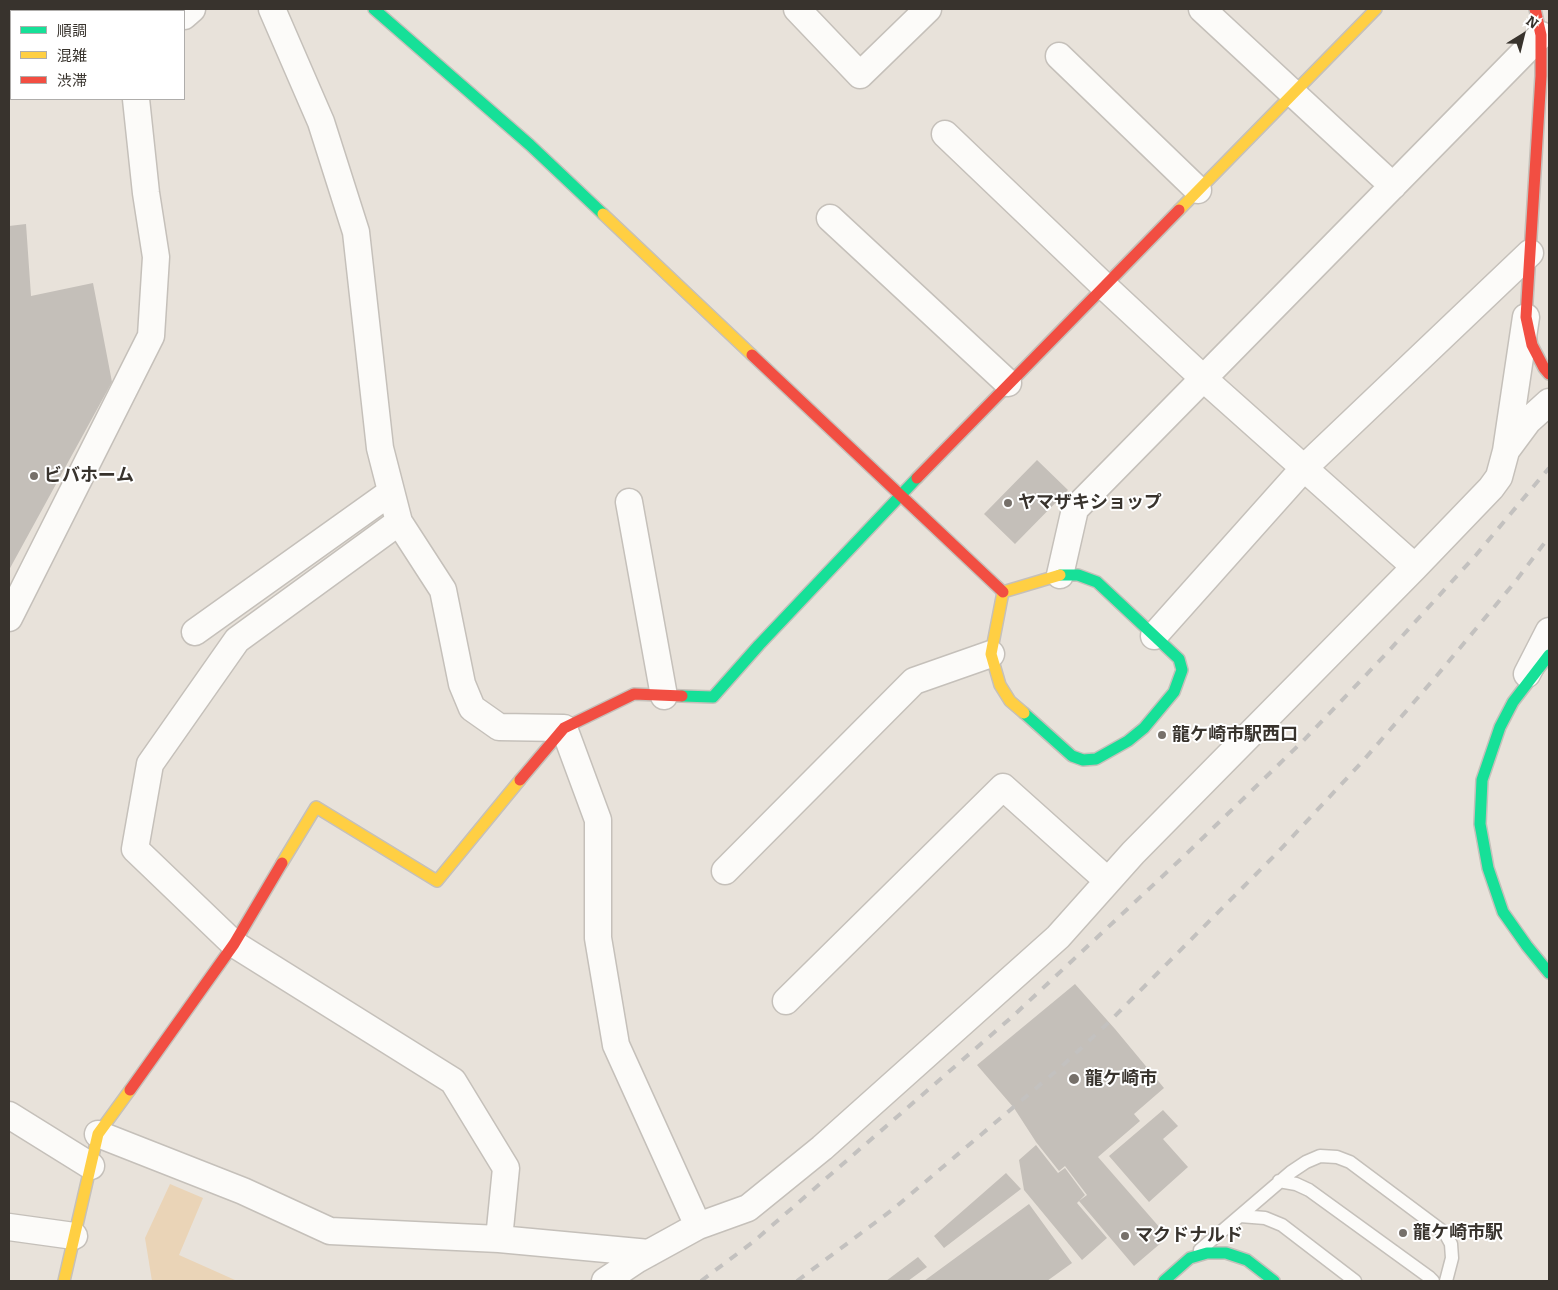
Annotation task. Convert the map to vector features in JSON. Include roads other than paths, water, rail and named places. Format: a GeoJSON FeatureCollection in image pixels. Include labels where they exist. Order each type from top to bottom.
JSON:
{"type":"FeatureCollection","features":[{"type":"Feature","properties":{"kind":"street"},"geometry":{"type":"LineString","coordinates":[[272,9],[321,122],[356,232],[380,448],[398,522],[443,590],[462,684],[472,708],[499,727],[564,728]]}},
{"type":"Feature","properties":{"kind":"street"},"geometry":{"type":"LineString","coordinates":[[374,9],[530,146],[1003,592]]}},
{"type":"Feature","properties":{"kind":"street"},"geometry":{"type":"LineString","coordinates":[[796,9],[860,75],[928,9]]}},
{"type":"Feature","properties":{"kind":"street"},"geometry":{"type":"LineString","coordinates":[[1202,9],[1393,186]]}},
{"type":"Feature","properties":{"kind":"street"},"geometry":{"type":"LineString","coordinates":[[64,1281],[98,1134],[234,944],[316,808],[438,881],[564,728],[634,694],[713,697],[900,495],[1376,9]]}},
{"type":"Feature","properties":{"kind":"street"},"geometry":{"type":"LineString","coordinates":[[605,1281],[649,1253],[698,1226],[748,1208],[822,1148],[1058,937],[1133,852],[1491,488],[1499,476],[1506,451],[1526,317],[1541,76],[1541,35],[1535,9]]}},
{"type":"Feature","properties":{"kind":"street"},"geometry":{"type":"LineString","coordinates":[[1060,575],[1075,509],[1541,35]]}},
{"type":"Feature","properties":{"kind":"street"},"geometry":{"type":"LineString","coordinates":[[1059,56],[1198,190]]}},
{"type":"Feature","properties":{"kind":"street"},"geometry":{"type":"LineString","coordinates":[[9,618],[151,336],[156,257],[146,193],[136,100]]}},
{"type":"Feature","properties":{"kind":"street"},"geometry":{"type":"LineString","coordinates":[[945,134],[1104,286],[1415,567]]}},
{"type":"Feature","properties":{"kind":"street"},"geometry":{"type":"LineString","coordinates":[[830,218],[1008,383]]}},
{"type":"Feature","properties":{"kind":"street"},"geometry":{"type":"LineString","coordinates":[[1154,636],[1304,468],[1530,253]]}},
{"type":"Feature","properties":{"kind":"street"},"geometry":{"type":"LineString","coordinates":[[1526,317],[1532,345],[1549,374]]}},
{"type":"Feature","properties":{"kind":"street"},"geometry":{"type":"LineString","coordinates":[[1506,451],[1528,421],[1549,402]]}},
{"type":"Feature","properties":{"kind":"street"},"geometry":{"type":"LineString","coordinates":[[195,632],[391,492]]}},
{"type":"Feature","properties":{"kind":"street"},"geometry":{"type":"LineString","coordinates":[[629,502],[664,696]]}},
{"type":"Feature","properties":{"kind":"street"},"geometry":{"type":"LineString","coordinates":[[398,522],[237,640],[150,764],[136,849],[234,944],[453,1081],[506,1168],[499,1239]]}},
{"type":"Feature","properties":{"kind":"street"},"geometry":{"type":"LineString","coordinates":[[1060,575],[1078,575],[1097,582],[1179,659],[1182,670],[1174,692],[1144,728],[1128,741],[1096,759],[1083,760],[1072,756],[1010,701],[1000,685],[991,654],[1003,592],[1060,575]]}},
{"type":"Feature","properties":{"kind":"street"},"geometry":{"type":"LineString","coordinates":[[1549,631],[1500,727],[1482,780],[1480,824],[1488,868],[1503,912],[1549,973]]}},
{"type":"Feature","properties":{"kind":"street"},"geometry":{"type":"LineString","coordinates":[[725,871],[914,682],[991,654]]}},
{"type":"Feature","properties":{"kind":"street"},"geometry":{"type":"LineString","coordinates":[[1513,702],[1549,655]]}},
{"type":"Feature","properties":{"kind":"street"},"geometry":{"type":"LineString","coordinates":[[564,728],[598,820],[598,938],[616,1045],[698,1226]]}},
{"type":"Feature","properties":{"kind":"street"},"geometry":{"type":"LineString","coordinates":[[786,1000],[1002,787],[1108,881]]}},
{"type":"Feature","properties":{"kind":"street"},"geometry":{"type":"LineString","coordinates":[[9,1115],[90,1166]]}},
{"type":"Feature","properties":{"kind":"street"},"geometry":{"type":"LineString","coordinates":[[98,1134],[243,1191],[330,1231],[499,1239],[649,1253]]}},
{"type":"Feature","properties":{"kind":"street"},"geometry":{"type":"LineString","coordinates":[[9,1227],[74,1236]]}},
{"type":"Feature","properties":{"kind":"street"},"geometry":{"type":"LineString","coordinates":[[1164,1281],[1190,1258],[1207,1253],[1226,1253],[1247,1260],[1274,1281]]}},
{"type":"Feature","properties":{"kind":"lane"},"geometry":{"type":"LineString","coordinates":[[1190,1258],[1306,1162],[1320,1156],[1337,1157],[1350,1162],[1445,1233],[1451,1244],[1452,1258],[1446,1281]]}},
{"type":"Feature","properties":{"kind":"lane"},"geometry":{"type":"LineString","coordinates":[[1280,1182],[1296,1184],[1309,1190],[1433,1281]]}},
{"type":"Feature","properties":{"kind":"lane"},"geometry":{"type":"LineString","coordinates":[[1240,1216],[1265,1218],[1282,1225],[1355,1281]]}},
{"type":"Feature","properties":{"kind":"railway"},"geometry":{"type":"LineString","coordinates":[[701,1281],[753,1242],[1013,1016],[1182,858],[1303,741],[1385,655],[1476,555],[1549,468]]}},
{"type":"Feature","properties":{"kind":"railway"},"geometry":{"type":"LineString","coordinates":[[797,1281],[892,1210],[1061,1067],[1108,1023],[1279,851],[1362,762],[1515,582],[1549,537]]}},
{"type":"Feature","properties":{"kind":"place","name":"ビバホーム"},"geometry":{"type":"Point","coordinates":[34,476]}},
{"type":"Feature","properties":{"kind":"place","name":"ヤマザキショップ"},"geometry":{"type":"Point","coordinates":[1008,503]}},
{"type":"Feature","properties":{"kind":"place","name":"龍ケ崎市駅西口"},"geometry":{"type":"Point","coordinates":[1162,735]}},
{"type":"Feature","properties":{"kind":"place","name":"龍ケ崎市"},"geometry":{"type":"Point","coordinates":[1074,1079]}},
{"type":"Feature","properties":{"kind":"place","name":"龍ケ崎市駅"},"geometry":{"type":"Point","coordinates":[1403,1233]}},
{"type":"Feature","properties":{"kind":"place","name":"マクドナルド"},"geometry":{"type":"Point","coordinates":[1125,1236]}}]}
